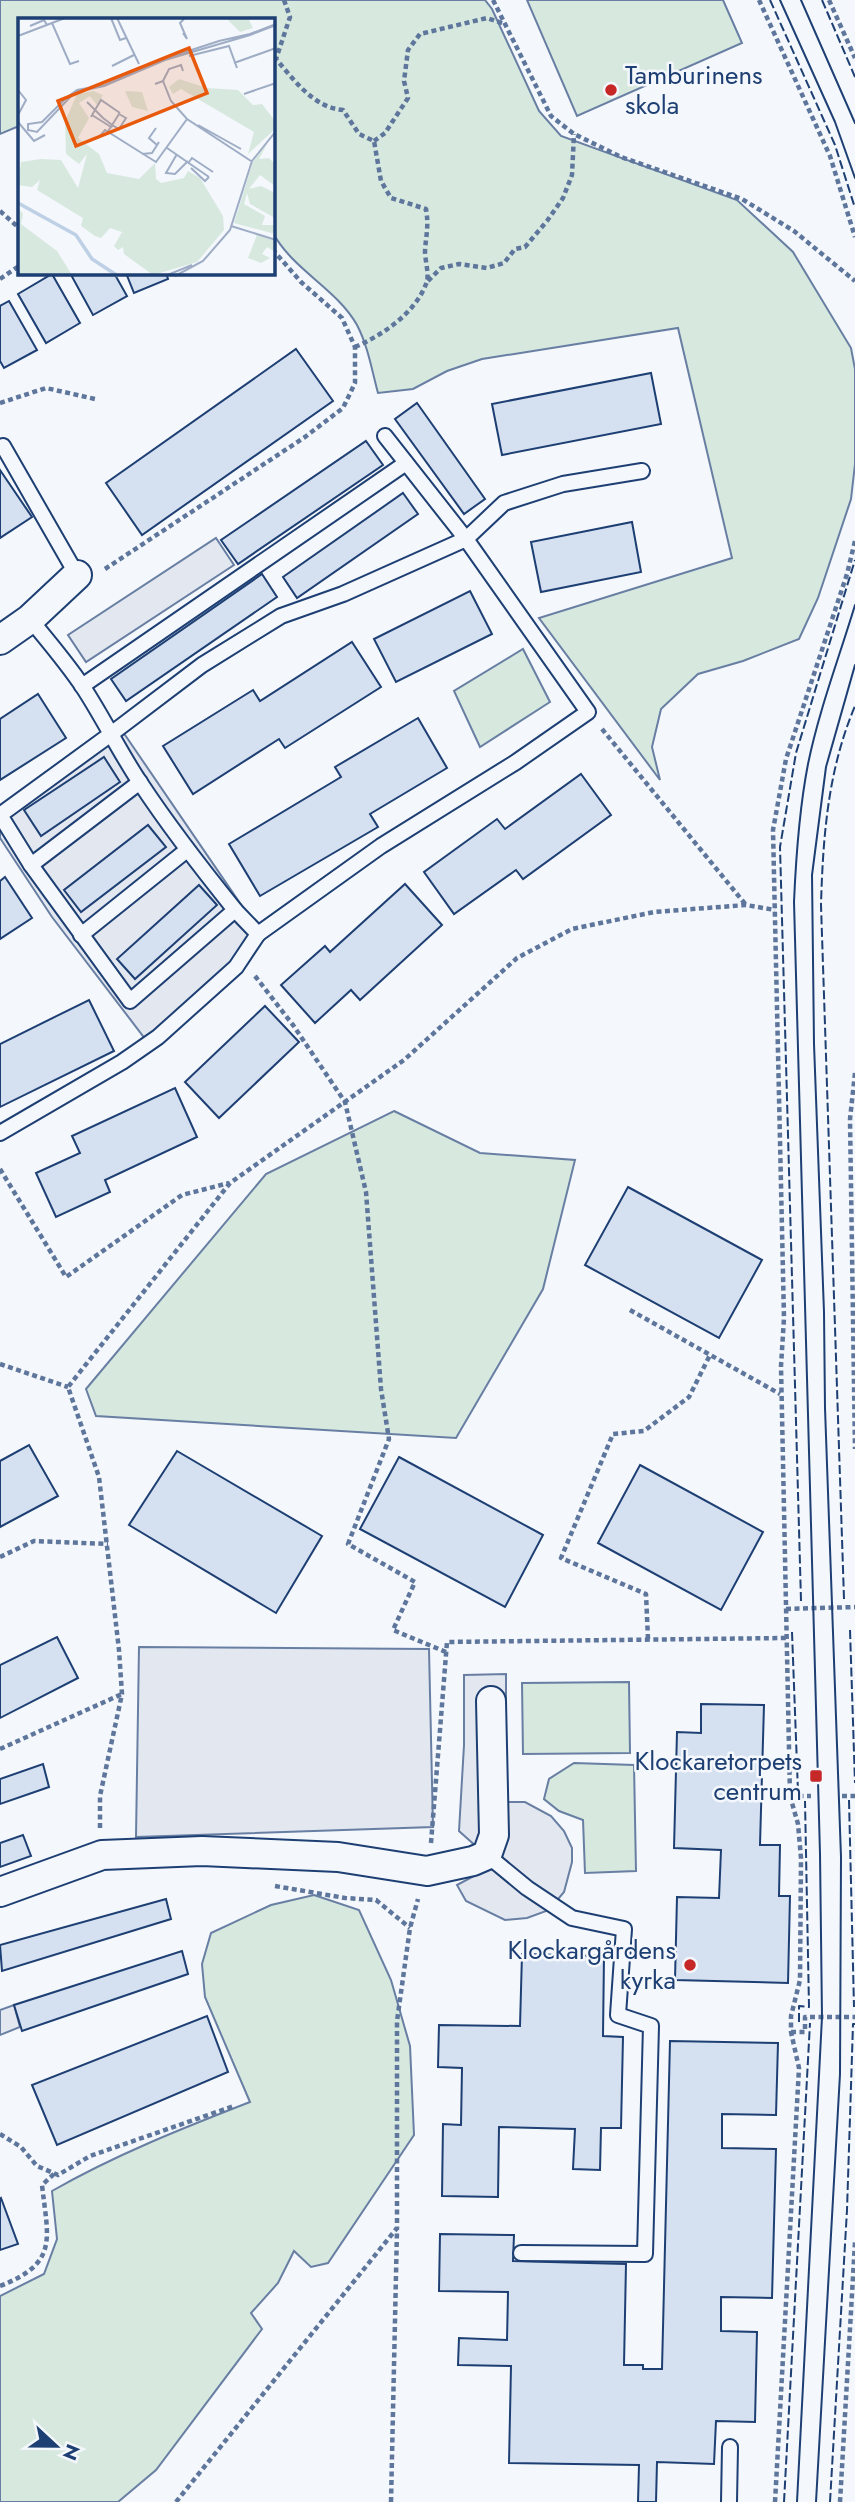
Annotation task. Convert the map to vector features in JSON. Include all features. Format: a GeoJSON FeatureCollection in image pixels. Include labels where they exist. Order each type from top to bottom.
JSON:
{"type":"FeatureCollection","features":[{"type":"Feature","properties":{"kind":"street"},"geometry":{"type":"LineString","coordinates":[[0,640],[30,619],[77,575]]}},
{"type":"Feature","properties":{"kind":"street"},"geometry":{"type":"LineString","coordinates":[[0,1892],[102,1854],[202,1851],[324,1856],[427,1871],[473,1861],[486,1855],[494,1835],[491,1701]]}},
{"type":"Feature","properties":{"kind":"lane"},"geometry":{"type":"LineString","coordinates":[[0,1133],[122,1062],[158,1037],[236,967],[258,934],[381,846],[516,762],[588,712],[466,539],[385,436]]}},
{"type":"Feature","properties":{"kind":"lane"},"geometry":{"type":"LineString","coordinates":[[3,446],[77,575]]}},
{"type":"Feature","properties":{"kind":"lane"},"geometry":{"type":"LineString","coordinates":[[82,686],[406,463]]}},
{"type":"Feature","properties":{"kind":"lane"},"geometry":{"type":"LineString","coordinates":[[234,910],[130,1001],[31,865],[0,815],[202,664],[281,616],[343,594],[466,539],[504,503],[563,484],[642,471]]}},
{"type":"Feature","properties":{"kind":"lane"},"geometry":{"type":"LineString","coordinates":[[30,619],[82,686],[140,782],[187,850],[234,910],[258,934]]}},
{"type":"Feature","properties":{"kind":"lane"},"geometry":{"type":"LineString","coordinates":[[31,865],[140,782]]}},
{"type":"Feature","properties":{"kind":"lane"},"geometry":{"type":"LineString","coordinates":[[81,935],[187,850]]}},
{"type":"Feature","properties":{"kind":"lane"},"geometry":{"type":"LineString","coordinates":[[486,1855],[527,1888],[572,1918],[624,1929],[618,2015],[651,2026],[645,2253],[521,2253]]}},
{"type":"Feature","properties":{"kind":"lane"},"geometry":{"type":"LineString","coordinates":[[729,2502],[730,2447]]}},
{"type":"Feature","properties":{"kind":"path"},"geometry":{"type":"LineString","coordinates":[[284,0],[290,17],[276,59],[308,93],[328,109],[343,110],[359,134],[374,141]]}},
{"type":"Feature","properties":{"kind":"path"},"geometry":{"type":"LineString","coordinates":[[493,0],[551,116],[574,134],[621,157],[742,199],[794,231],[855,281]]}},
{"type":"Feature","properties":{"kind":"path"},"geometry":{"type":"LineString","coordinates":[[759,0],[830,156],[855,237]]}},
{"type":"Feature","properties":{"kind":"path"},"geometry":{"type":"LineString","coordinates":[[829,0],[855,58]]}},
{"type":"Feature","properties":{"kind":"path"},"geometry":{"type":"LineString","coordinates":[[374,141],[385,133],[408,98],[404,81],[408,50],[420,34],[487,18],[505,24]]}},
{"type":"Feature","properties":{"kind":"path"},"geometry":{"type":"LineString","coordinates":[[355,347],[376,338],[407,314],[428,282],[441,268],[459,264],[487,268],[504,263],[515,249],[526,247],[563,198],[572,174],[574,134]]}},
{"type":"Feature","properties":{"kind":"path"},"geometry":{"type":"LineString","coordinates":[[374,141],[381,181],[391,198],[426,209],[429,227],[425,248],[428,282]]}},
{"type":"Feature","properties":{"kind":"path"},"geometry":{"type":"LineString","coordinates":[[0,211],[0,219]]}},
{"type":"Feature","properties":{"kind":"path"},"geometry":{"type":"LineString","coordinates":[[0,211],[18,227]]}},
{"type":"Feature","properties":{"kind":"path"},"geometry":{"type":"LineString","coordinates":[[77,575],[100,573],[344,408],[355,383],[355,347],[342,318],[301,282],[275,252]]}},
{"type":"Feature","properties":{"kind":"path"},"geometry":{"type":"LineString","coordinates":[[0,279],[18,266]]}},
{"type":"Feature","properties":{"kind":"path"},"geometry":{"type":"LineString","coordinates":[[0,403],[46,388],[95,398]]}},
{"type":"Feature","properties":{"kind":"path"},"geometry":{"type":"LineString","coordinates":[[775,2502],[800,2068],[791,2032],[791,2016],[800,1980],[801,1858],[798,1824],[790,1796],[781,1394],[784,1304],[773,830],[786,759],[847,574],[855,541]]}},
{"type":"Feature","properties":{"kind":"path"},"geometry":{"type":"LineString","coordinates":[[588,712],[746,905]]}},
{"type":"Feature","properties":{"kind":"path"},"geometry":{"type":"LineString","coordinates":[[68,1387],[230,1183],[404,1060],[517,958],[572,929],[654,912],[746,905],[775,910]]}},
{"type":"Feature","properties":{"kind":"path"},"geometry":{"type":"LineString","coordinates":[[242,959],[293,1025],[345,1102],[366,1192],[381,1389],[389,1439],[348,1544],[415,1582],[393,1630],[446,1652]]}},
{"type":"Feature","properties":{"kind":"path"},"geometry":{"type":"LineString","coordinates":[[855,1073],[849,1119],[855,1449]]}},
{"type":"Feature","properties":{"kind":"path"},"geometry":{"type":"LineString","coordinates":[[0,1169],[66,1276],[182,1195],[230,1183]]}},
{"type":"Feature","properties":{"kind":"path"},"geometry":{"type":"LineString","coordinates":[[630,1310],[781,1394]]}},
{"type":"Feature","properties":{"kind":"path"},"geometry":{"type":"LineString","coordinates":[[648,1639],[646,1594],[561,1558],[613,1434],[644,1431],[689,1397],[710,1354]]}},
{"type":"Feature","properties":{"kind":"path"},"geometry":{"type":"LineString","coordinates":[[0,1364],[68,1387]]}},
{"type":"Feature","properties":{"kind":"path"},"geometry":{"type":"LineString","coordinates":[[68,1387],[99,1477],[122,1694],[100,1796],[102,1854]]}},
{"type":"Feature","properties":{"kind":"path"},"geometry":{"type":"LineString","coordinates":[[0,1557],[34,1541],[108,1544]]}},
{"type":"Feature","properties":{"kind":"path"},"geometry":{"type":"LineString","coordinates":[[786,1609],[855,1607]]}},
{"type":"Feature","properties":{"kind":"path"},"geometry":{"type":"LineString","coordinates":[[391,2502],[397,2228],[397,2021],[410,1927],[427,1871],[433,1827],[447,1642],[787,1638]]}},
{"type":"Feature","properties":{"kind":"path"},"geometry":{"type":"LineString","coordinates":[[0,1749],[122,1694]]}},
{"type":"Feature","properties":{"kind":"path"},"geometry":{"type":"LineString","coordinates":[[790,1796],[811,1796]]}},
{"type":"Feature","properties":{"kind":"path"},"geometry":{"type":"LineString","coordinates":[[842,1796],[855,1796]]}},
{"type":"Feature","properties":{"kind":"path"},"geometry":{"type":"LineString","coordinates":[[272,1886],[345,1898],[376,1900],[410,1927]]}},
{"type":"Feature","properties":{"kind":"path"},"geometry":{"type":"LineString","coordinates":[[791,2032],[804,2032],[805,2017],[855,2017]]}},
{"type":"Feature","properties":{"kind":"path"},"geometry":{"type":"LineString","coordinates":[[0,2134],[21,2147],[37,2166],[58,2175],[90,2157],[234,2106]]}},
{"type":"Feature","properties":{"kind":"path"},"geometry":{"type":"LineString","coordinates":[[0,2286],[34,2269],[45,2254],[47,2233],[43,2185],[55,2173]]}},
{"type":"Feature","properties":{"kind":"path"},"geometry":{"type":"LineString","coordinates":[[176,2502],[397,2228]]}},
{"type":"Feature","properties":{"kind":"path"},"geometry":{"type":"LineString","coordinates":[[840,2502],[854,2300],[855,2242]]}},
{"type":"Feature","properties":{"kind":"shaded area"},"geometry":{"type":"Polygon","coordinates":[[[0,0],[485,0],[492,9],[539,111],[561,136],[737,200],[793,252],[851,348],[855,369],[855,464],[851,499],[818,598],[799,639],[743,661],[698,674],[661,709],[652,747],[660,780],[539,618],[732,558],[678,328],[482,359],[447,371],[413,389],[378,393],[367,350],[357,325],[338,301],[292,258],[275,236],[275,18],[18,18],[18,126],[0,134],[0,0]]]}},
{"type":"Feature","properties":{"kind":"shaded area","name":"Tamburinens skola"},"geometry":{"type":"Polygon","coordinates":[[[527,0],[723,0],[742,43],[577,116],[527,0]]]}},
{"type":"Feature","properties":{"kind":"shaded area"},"geometry":{"type":"Polygon","coordinates":[[[216,538],[234,565],[86,662],[68,635],[216,538]]]}},
{"type":"Feature","properties":{"kind":"shaded area"},"geometry":{"type":"Polygon","coordinates":[[[523,649],[550,702],[480,747],[454,691],[523,649]]]}},
{"type":"Feature","properties":{"kind":"shaded area"},"geometry":{"type":"Polygon","coordinates":[[[123,732],[259,931],[210,990],[146,1040],[52,917],[0,838],[0,808],[123,732]]]}},
{"type":"Feature","properties":{"kind":"shaded area"},"geometry":{"type":"Polygon","coordinates":[[[394,1111],[480,1153],[575,1160],[543,1289],[456,1438],[96,1416],[86,1389],[266,1174],[394,1111]]]}},
{"type":"Feature","properties":{"kind":"shaded area"},"geometry":{"type":"Polygon","coordinates":[[[139,1647],[429,1649],[433,1827],[136,1837],[139,1647]]]}},
{"type":"Feature","properties":{"kind":"shaded area"},"geometry":{"type":"Polygon","coordinates":[[[506,1674],[506,1802],[525,1802],[551,1816],[564,1831],[572,1848],[572,1862],[564,1892],[549,1910],[527,1918],[505,1920],[466,1901],[457,1885],[478,1874],[478,1848],[459,1831],[464,1745],[464,1675],[506,1674]]]}},
{"type":"Feature","properties":{"kind":"shaded area"},"geometry":{"type":"Polygon","coordinates":[[[629,1682],[630,1753],[523,1754],[522,1683],[629,1682]]]}},
{"type":"Feature","properties":{"kind":"shaded area"},"geometry":{"type":"Polygon","coordinates":[[[574,1763],[634,1765],[636,1871],[585,1873],[583,1820],[559,1811],[544,1799],[549,1779],[574,1763]]]}},
{"type":"Feature","properties":{"kind":"shaded area"},"geometry":{"type":"Polygon","coordinates":[[[314,1895],[359,1910],[391,1980],[410,2046],[414,2135],[328,2263],[311,2267],[294,2251],[278,2283],[251,2313],[262,2329],[156,2470],[118,2502],[0,2502],[0,2296],[44,2274],[57,2239],[52,2191],[125,2154],[250,2102],[205,1997],[202,1964],[211,1933],[271,1905],[314,1895]]]}},
{"type":"Feature","properties":{"kind":"shaded area"},"geometry":{"type":"Polygon","coordinates":[[[14,2005],[20,2027],[0,2035],[0,2010],[14,2005]]]}},
{"type":"Feature","properties":{"kind":"building"},"geometry":{"type":"Polygon","coordinates":[[[53,275],[80,323],[46,343],[18,294],[53,275]]]}},
{"type":"Feature","properties":{"kind":"building"},"geometry":{"type":"Polygon","coordinates":[[[71,275],[115,275],[127,296],[93,315],[71,275]]]}},
{"type":"Feature","properties":{"kind":"building"},"geometry":{"type":"Polygon","coordinates":[[[127,275],[167,275],[168,279],[134,293],[127,275]]]}},
{"type":"Feature","properties":{"kind":"building"},"geometry":{"type":"Polygon","coordinates":[[[9,301],[37,350],[4,368],[0,361],[0,306],[9,301]]]}},
{"type":"Feature","properties":{"kind":"building"},"geometry":{"type":"Polygon","coordinates":[[[296,349],[333,401],[142,535],[106,483],[296,349]]]}},
{"type":"Feature","properties":{"kind":"building"},"geometry":{"type":"Polygon","coordinates":[[[651,373],[661,424],[502,455],[492,404],[651,373]]]}},
{"type":"Feature","properties":{"kind":"building"},"geometry":{"type":"Polygon","coordinates":[[[417,403],[485,499],[464,514],[395,419],[417,403]]]}},
{"type":"Feature","properties":{"kind":"building"},"geometry":{"type":"Polygon","coordinates":[[[366,441],[383,465],[238,564],[221,540],[366,441]]]}},
{"type":"Feature","properties":{"kind":"building"},"geometry":{"type":"Polygon","coordinates":[[[0,470],[32,517],[0,538],[0,470]]]}},
{"type":"Feature","properties":{"kind":"building"},"geometry":{"type":"Polygon","coordinates":[[[403,493],[418,514],[297,598],[283,577],[403,493]]]}},
{"type":"Feature","properties":{"kind":"building"},"geometry":{"type":"Polygon","coordinates":[[[632,522],[641,572],[541,592],[531,542],[632,522]]]}},
{"type":"Feature","properties":{"kind":"building"},"geometry":{"type":"Polygon","coordinates":[[[262,574],[277,597],[126,701],[111,679],[262,574]]]}},
{"type":"Feature","properties":{"kind":"building"},"geometry":{"type":"Polygon","coordinates":[[[470,591],[492,634],[396,682],[374,639],[470,591]]]}},
{"type":"Feature","properties":{"kind":"building"},"geometry":{"type":"Polygon","coordinates":[[[352,642],[381,687],[285,748],[279,739],[193,794],[163,746],[253,690],[260,701],[352,642]]]}},
{"type":"Feature","properties":{"kind":"building"},"geometry":{"type":"Polygon","coordinates":[[[38,694],[66,738],[0,780],[0,719],[38,694]]]}},
{"type":"Feature","properties":{"kind":"building"},"geometry":{"type":"Polygon","coordinates":[[[418,718],[447,768],[370,814],[378,827],[260,896],[229,844],[341,777],[335,767],[418,718]]]}},
{"type":"Feature","properties":{"kind":"building"},"geometry":{"type":"Polygon","coordinates":[[[104,757],[120,782],[41,836],[24,810],[104,757]]]}},
{"type":"Feature","properties":{"kind":"building"},"geometry":{"type":"Polygon","coordinates":[[[581,774],[611,815],[523,879],[516,870],[454,914],[424,872],[497,819],[505,829],[581,774]]]}},
{"type":"Feature","properties":{"kind":"building"},"geometry":{"type":"Polygon","coordinates":[[[148,825],[166,847],[81,912],[64,890],[148,825]]]}},
{"type":"Feature","properties":{"kind":"building"},"geometry":{"type":"Polygon","coordinates":[[[5,877],[32,918],[0,939],[0,881],[5,877]]]}},
{"type":"Feature","properties":{"kind":"building"},"geometry":{"type":"Polygon","coordinates":[[[405,884],[442,925],[360,1000],[351,990],[315,1023],[281,985],[325,946],[330,952],[405,884]]]}},
{"type":"Feature","properties":{"kind":"building"},"geometry":{"type":"Polygon","coordinates":[[[199,885],[217,905],[135,979],[117,959],[199,885]]]}},
{"type":"Feature","properties":{"kind":"building"},"geometry":{"type":"Polygon","coordinates":[[[89,1000],[114,1051],[0,1107],[0,1044],[89,1000]]]}},
{"type":"Feature","properties":{"kind":"building"},"geometry":{"type":"Polygon","coordinates":[[[265,1006],[299,1042],[219,1118],[185,1082],[265,1006]]]}},
{"type":"Feature","properties":{"kind":"building"},"geometry":{"type":"Polygon","coordinates":[[[175,1088],[197,1137],[105,1180],[110,1192],[56,1217],[36,1173],[80,1153],[72,1136],[175,1088]]]}},
{"type":"Feature","properties":{"kind":"building"},"geometry":{"type":"Polygon","coordinates":[[[628,1187],[762,1260],[719,1338],[585,1265],[628,1187]]]}},
{"type":"Feature","properties":{"kind":"building"},"geometry":{"type":"Polygon","coordinates":[[[29,1445],[58,1496],[0,1527],[0,1461],[29,1445]]]}},
{"type":"Feature","properties":{"kind":"building"},"geometry":{"type":"Polygon","coordinates":[[[177,1451],[322,1536],[276,1613],[129,1525],[177,1451]]]}},
{"type":"Feature","properties":{"kind":"building"},"geometry":{"type":"Polygon","coordinates":[[[399,1457],[543,1535],[505,1607],[360,1529],[399,1457]]]}},
{"type":"Feature","properties":{"kind":"building"},"geometry":{"type":"Polygon","coordinates":[[[640,1465],[763,1532],[721,1610],[598,1543],[640,1465]]]}},
{"type":"Feature","properties":{"kind":"building"},"geometry":{"type":"Polygon","coordinates":[[[57,1637],[78,1678],[0,1718],[0,1665],[57,1637]]]}},
{"type":"Feature","properties":{"kind":"building"},"geometry":{"type":"Polygon","coordinates":[[[701,1704],[764,1705],[760,1845],[780,1845],[779,1896],[790,1896],[788,1983],[675,1980],[677,1897],[719,1898],[721,1850],[674,1848],[677,1732],[701,1733],[701,1704]]]}},
{"type":"Feature","properties":{"kind":"building"},"geometry":{"type":"Polygon","coordinates":[[[43,1764],[49,1787],[0,1804],[0,1779],[43,1764]]]}},
{"type":"Feature","properties":{"kind":"building"},"geometry":{"type":"Polygon","coordinates":[[[23,1835],[31,1856],[0,1867],[0,1843],[23,1835]]]}},
{"type":"Feature","properties":{"kind":"building"},"geometry":{"type":"Polygon","coordinates":[[[166,1899],[171,1919],[2,1971],[0,1945],[166,1899]]]}},
{"type":"Feature","properties":{"kind":"building"},"geometry":{"type":"Polygon","coordinates":[[[182,1951],[188,1974],[22,2031],[14,2005],[182,1951]]]}},
{"type":"Feature","properties":{"kind":"building"},"geometry":{"type":"Polygon","coordinates":[[[522,1954],[604,1956],[603,2036],[623,2037],[621,2128],[601,2128],[600,2170],[573,2169],[575,2129],[499,2127],[498,2197],[442,2196],[443,2124],[461,2125],[462,2068],[438,2067],[439,2025],[520,2026],[522,1954]]]}},
{"type":"Feature","properties":{"kind":"building"},"geometry":{"type":"Polygon","coordinates":[[[207,2016],[228,2072],[57,2145],[32,2085],[207,2016]]]}},
{"type":"Feature","properties":{"kind":"building"},"geometry":{"type":"Polygon","coordinates":[[[670,2041],[778,2043],[776,2115],[722,2114],[722,2148],[776,2149],[772,2298],[721,2297],[721,2331],[757,2332],[755,2422],[716,2421],[714,2464],[657,2462],[656,2502],[638,2502],[639,2465],[509,2463],[511,2366],[458,2365],[459,2338],[507,2340],[508,2292],[439,2291],[440,2234],[514,2235],[513,2261],[626,2264],[624,2365],[662,2369],[670,2041]]]}},
{"type":"Feature","properties":{"kind":"building"},"geometry":{"type":"Polygon","coordinates":[[[0,2199],[18,2244],[0,2250],[0,2199]]]}},
{"type":"Feature","properties":{"kind":"tram line"},"geometry":{"type":"LineString","coordinates":[[780,0],[835,122],[855,178]]}},
{"type":"Feature","properties":{"kind":"tram line"},"geometry":{"type":"LineString","coordinates":[[801,0],[855,123]]}},
{"type":"Feature","properties":{"kind":"tram line"},"geometry":{"type":"LineString","coordinates":[[797,2502],[822,2017],[794,902],[798,833],[808,764],[823,704],[855,605]]}},
{"type":"Feature","properties":{"kind":"tram line"},"geometry":{"type":"LineString","coordinates":[[816,2502],[840,2074],[841,1857],[814,1044],[812,875],[826,767],[855,665]]}},
{"type":"Feature","properties":{"kind":"fence"},"geometry":{"type":"LineString","coordinates":[[770,0],[835,145],[855,208]]}},
{"type":"Feature","properties":{"kind":"fence"},"geometry":{"type":"LineString","coordinates":[[822,0],[855,77]]}},
{"type":"Feature","properties":{"kind":"fence"},"geometry":{"type":"LineString","coordinates":[[801,1601],[780,847],[796,753],[855,560]]}},
{"type":"Feature","properties":{"kind":"fence"},"geometry":{"type":"LineString","coordinates":[[844,1599],[821,905],[823,853],[833,779],[855,706]]}},
{"type":"Feature","properties":{"kind":"fence"},"geometry":{"type":"LineString","coordinates":[[850,1630],[855,1783]]}},
{"type":"Feature","properties":{"kind":"fence"},"geometry":{"type":"LineString","coordinates":[[792,1632],[798,1792]]}},
{"type":"Feature","properties":{"kind":"fence"},"geometry":{"type":"LineString","coordinates":[[849,1800],[854,2007]]}},
{"type":"Feature","properties":{"kind":"fence"},"geometry":{"type":"LineString","coordinates":[[799,2022],[799,2006],[809,2007],[805,1801]]}},
{"type":"Feature","properties":{"kind":"fence"},"geometry":{"type":"LineString","coordinates":[[784,2502],[810,2023]]}},
{"type":"Feature","properties":{"kind":"fence"},"geometry":{"type":"LineString","coordinates":[[830,2502],[855,2024]]}},
{"type":"Feature","properties":{"kind":"place","name":"Tamburinens skola"},"geometry":{"type":"Point","coordinates":[611,90]}},
{"type":"Feature","properties":{"kind":"place","name":"Klockaretorpets centrum"},"geometry":{"type":"Point","coordinates":[816,1776]}},
{"type":"Feature","properties":{"kind":"place","name":"Klockargårdens kyrka"},"geometry":{"type":"Point","coordinates":[690,1965]}}]}
